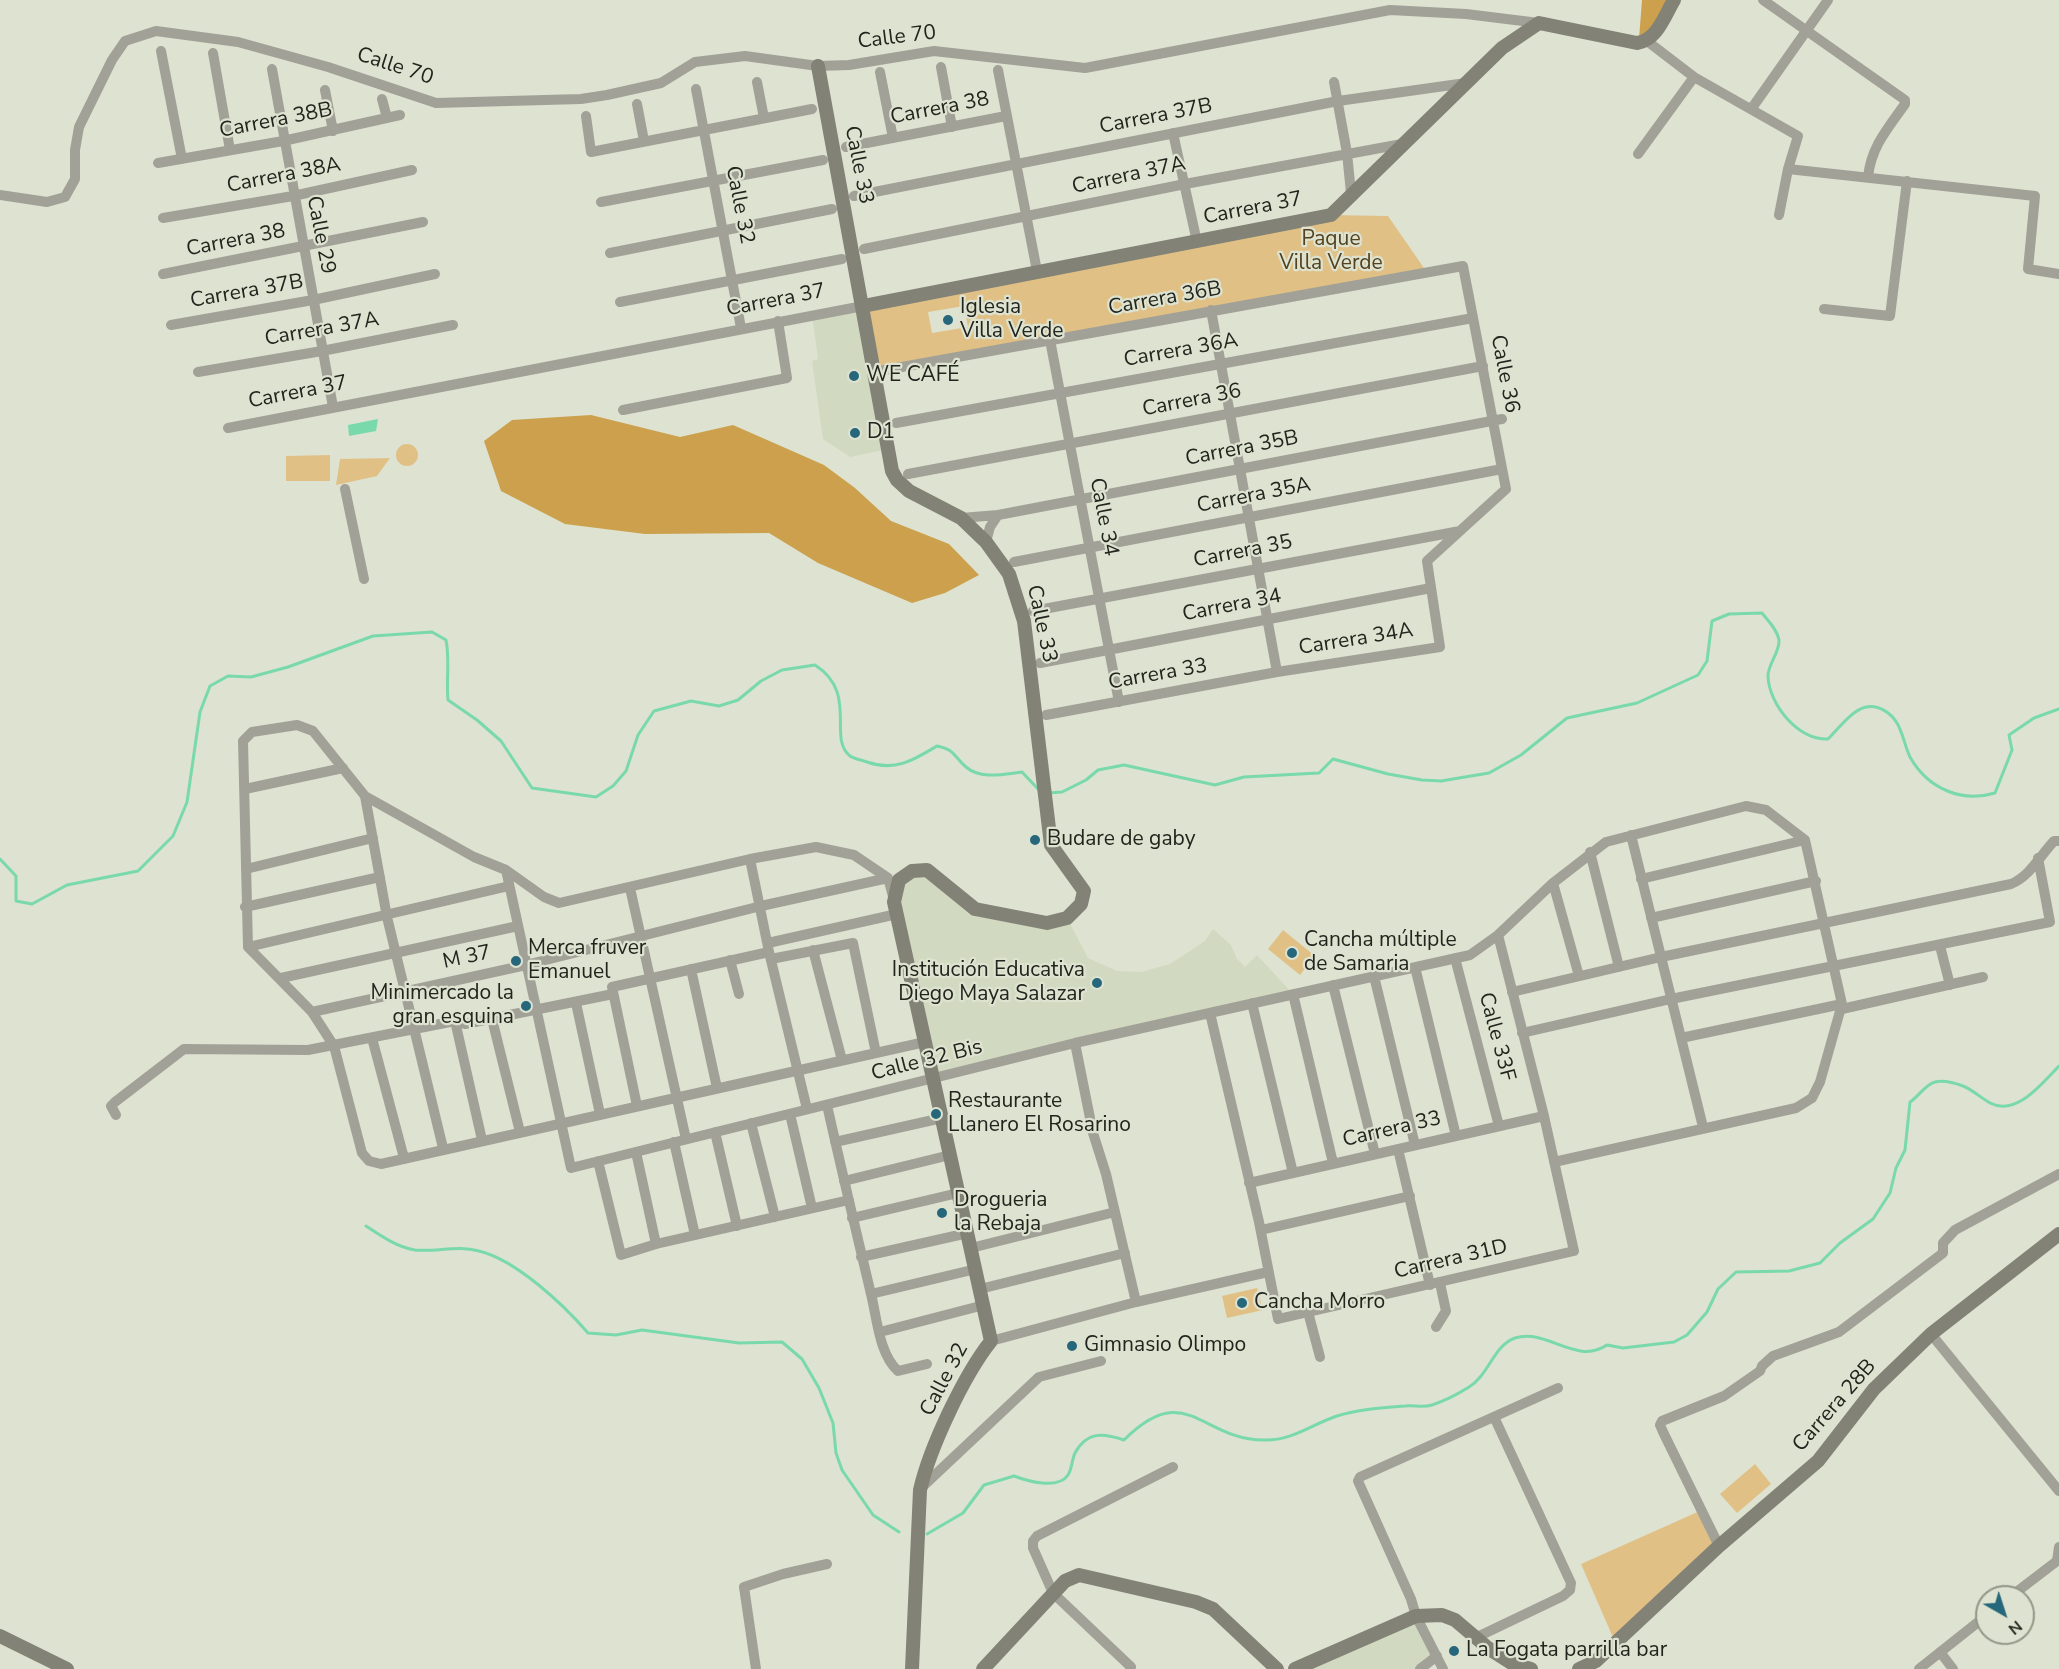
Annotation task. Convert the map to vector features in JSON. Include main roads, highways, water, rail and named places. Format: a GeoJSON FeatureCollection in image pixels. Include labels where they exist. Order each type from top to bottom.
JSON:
{"type":"FeatureCollection","features":[{"type":"Feature","properties":{"kind":"waterway"},"geometry":{"type":"LineString","coordinates":[[1048,793],[1062,792],[1086,780],[1098,770],[1124,765],[1215,785],[1244,777],[1319,773],[1333,759],[1388,774],[1422,780],[1441,781],[1489,773],[1521,755],[1567,718],[1637,703],[1698,675],[1707,661],[1712,621],[1729,614],[1762,613],[1774,629],[1779,644],[1768,676],[1770,687],[1780,709],[1796,727],[1806,734],[1828,739],[1846,720],[1861,709],[1871,706],[1880,708],[1897,723],[1910,757],[1917,768],[1926,778],[1947,791],[1970,796],[1995,793],[2012,750],[2009,735],[2034,718],[2059,709]]}},
{"type":"Feature","properties":{"kind":"waterway"},"geometry":{"type":"LineString","coordinates":[[0,859],[16,876],[16,901],[32,904],[67,885],[138,871],[173,836],[187,802],[200,712],[210,686],[228,676],[251,677],[288,667],[373,636],[432,632],[446,640],[448,700],[477,720],[501,741],[532,788],[596,797],[613,786],[626,771],[638,735],[654,711],[691,701],[719,706],[738,700],[761,681],[782,670],[815,665],[828,676],[836,688],[841,738],[850,756],[887,766],[912,760],[937,746],[951,752],[966,767],[979,774],[1022,772],[1039,790]]}},
{"type":"Feature","properties":{"kind":"waterway"},"geometry":{"type":"LineString","coordinates":[[927,1534],[963,1513],[984,1485],[1014,1476],[1042,1483],[1063,1480],[1068,1475],[1075,1453],[1090,1437],[1102,1435],[1124,1440],[1145,1422],[1163,1414],[1179,1413],[1242,1437],[1274,1440],[1293,1435],[1328,1419],[1362,1410],[1429,1406],[1441,1401],[1476,1382],[1502,1347],[1515,1338],[1527,1336],[1539,1338],[1584,1351],[1595,1350],[1607,1345],[1623,1348],[1674,1342],[1687,1335],[1707,1312],[1718,1289],[1736,1272],[1789,1271],[1820,1263],[1840,1243],[1873,1219],[1890,1193],[1896,1168],[1905,1150],[1910,1102],[1928,1085],[1938,1081],[1953,1083],[1967,1088],[1990,1103],[2000,1106],[2010,1105],[2029,1096],[2059,1066]]}},
{"type":"Feature","properties":{"kind":"waterway"},"geometry":{"type":"LineString","coordinates":[[366,1226],[389,1241],[408,1249],[471,1249],[493,1256],[538,1284],[588,1333],[616,1335],[642,1330],[739,1343],[782,1342],[802,1359],[819,1388],[833,1423],[836,1453],[842,1470],[873,1515],[899,1532]]}},
{"type":"Feature","properties":{"kind":"place","name":"Iglesia Villa Verde"},"geometry":{"type":"Point","coordinates":[948,320]}},
{"type":"Feature","properties":{"kind":"place","name":"WE CAFÉ"},"geometry":{"type":"Point","coordinates":[854,376]}},
{"type":"Feature","properties":{"kind":"place","name":"D1"},"geometry":{"type":"Point","coordinates":[855,433]}},
{"type":"Feature","properties":{"kind":"place","name":"Budare de gaby"},"geometry":{"type":"Point","coordinates":[1035,840]}},
{"type":"Feature","properties":{"kind":"place","name":"Cancha múltiple de Samaria"},"geometry":{"type":"Point","coordinates":[1292,953]}},
{"type":"Feature","properties":{"kind":"place","name":"Merca fruver Emanuel"},"geometry":{"type":"Point","coordinates":[516,961]}},
{"type":"Feature","properties":{"kind":"place","name":"Institución Educativa Diego Maya Salazar"},"geometry":{"type":"Point","coordinates":[1097,983]}},
{"type":"Feature","properties":{"kind":"place","name":"Minimercado la gran esquina"},"geometry":{"type":"Point","coordinates":[526,1006]}},
{"type":"Feature","properties":{"kind":"place","name":"Restaurante Llanero El Rosarino"},"geometry":{"type":"Point","coordinates":[936,1114]}},
{"type":"Feature","properties":{"kind":"place","name":"Drogueria la Rebaja"},"geometry":{"type":"Point","coordinates":[942,1213]}},
{"type":"Feature","properties":{"kind":"place","name":"Cancha Morro"},"geometry":{"type":"Point","coordinates":[1242,1303]}},
{"type":"Feature","properties":{"kind":"place","name":"Gimnasio Olimpo"},"geometry":{"type":"Point","coordinates":[1072,1346]}},
{"type":"Feature","properties":{"kind":"place","name":"La Fogata parrilla bar"},"geometry":{"type":"Point","coordinates":[1454,1651]}},
{"type":"Feature","properties":{"kind":"park label","name":"Paque Villa Verde"},"geometry":{"type":"Point","coordinates":[1331,252]}}]}
